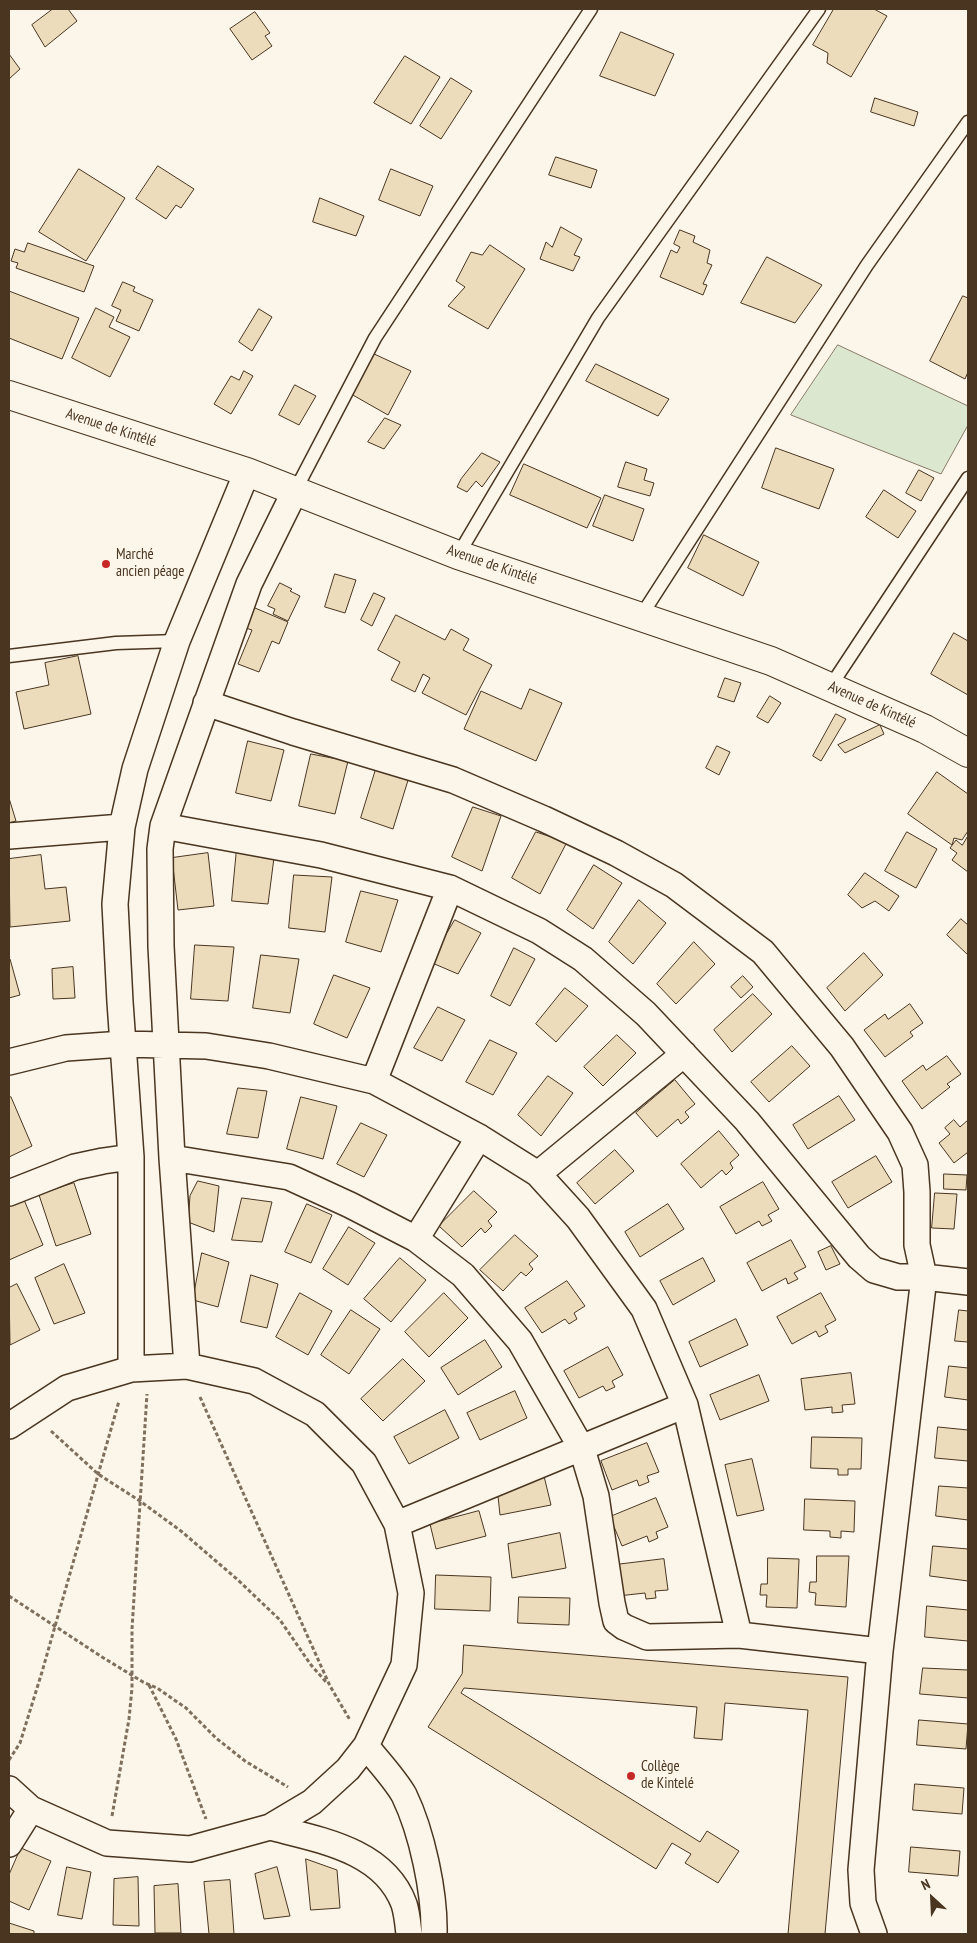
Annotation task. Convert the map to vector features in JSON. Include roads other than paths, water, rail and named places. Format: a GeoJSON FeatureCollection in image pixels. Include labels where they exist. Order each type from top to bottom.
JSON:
{"type":"FeatureCollection","features":[{"type":"Feature","properties":{"kind":"main road","name":"Avenue de Kintélé"},"geometry":{"type":"LineString","coordinates":[[9,395],[247,472],[458,554],[771,661],[925,729],[968,753]]}},
{"type":"Feature","properties":{"kind":"street"},"geometry":{"type":"LineString","coordinates":[[132,1370],[131,1157],[115,904],[122,827],[135,768],[177,641],[247,472]]}},
{"type":"Feature","properties":{"kind":"street"},"geometry":{"type":"LineString","coordinates":[[187,1366],[172,1158],[160,849],[163,826],[249,584],[295,491]]}},
{"type":"Feature","properties":{"kind":"street"},"geometry":{"type":"LineString","coordinates":[[206,703],[293,732],[453,780],[544,819],[616,853],[674,885],[763,952],[842,1047],[900,1132],[915,1165],[917,1245],[924,1277],[880,1651],[860,1870],[863,1903],[874,1934]]}},
{"type":"Feature","properties":{"kind":"street"},"geometry":{"type":"LineString","coordinates":[[163,826],[321,855],[450,888],[539,931],[583,959],[646,1014],[747,1121],[859,1257],[874,1270],[898,1277],[924,1277],[968,1282]]}},
{"type":"Feature","properties":{"kind":"street"},"geometry":{"type":"LineString","coordinates":[[9,836],[122,827]]}},
{"type":"Feature","properties":{"kind":"street"},"geometry":{"type":"LineString","coordinates":[[374,1081],[450,888]]}},
{"type":"Feature","properties":{"kind":"street"},"geometry":{"type":"LineString","coordinates":[[9,1062],[66,1048],[123,1044],[206,1046],[269,1056],[374,1081],[479,1137],[538,1174],[578,1218],[644,1309],[685,1405],[739,1635]]}},
{"type":"Feature","properties":{"kind":"street"},"geometry":{"type":"LineString","coordinates":[[538,1174],[684,1054]]}},
{"type":"Feature","properties":{"kind":"street"},"geometry":{"type":"LineString","coordinates":[[416,1239],[479,1137]]}},
{"type":"Feature","properties":{"kind":"street"},"geometry":{"type":"LineString","coordinates":[[9,1192],[76,1167],[103,1160],[131,1157]]}},
{"type":"Feature","properties":{"kind":"street"},"geometry":{"type":"LineString","coordinates":[[172,1158],[289,1177],[350,1205],[416,1239],[463,1275],[520,1341],[582,1449],[596,1496],[616,1621],[624,1627],[647,1637],[739,1635],[880,1651]]}},
{"type":"Feature","properties":{"kind":"street"},"geometry":{"type":"LineString","coordinates":[[9,1426],[67,1388],[132,1370],[187,1366],[254,1381],[315,1414],[364,1464],[397,1524],[411,1594],[404,1664],[366,1746],[348,1770],[312,1802],[270,1828],[190,1849],[107,1843],[31,1809],[9,1789]]}},
{"type":"Feature","properties":{"kind":"street"},"geometry":{"type":"LineString","coordinates":[[397,1524],[685,1405]]}},
{"type":"Feature","properties":{"kind":"street"},"geometry":{"type":"LineString","coordinates":[[366,1746],[403,1794],[421,1839],[435,1916],[434,1934]]}},
{"type":"Feature","properties":{"kind":"street"},"geometry":{"type":"LineString","coordinates":[[9,1844],[31,1809]]}},
{"type":"Feature","properties":{"kind":"street"},"geometry":{"type":"LineString","coordinates":[[270,1828],[331,1843],[370,1861],[392,1881],[404,1905],[409,1934]]}},
{"type":"Feature","properties":{"kind":"lane"},"geometry":{"type":"LineString","coordinates":[[295,491],[374,338],[591,9]]}},
{"type":"Feature","properties":{"kind":"lane"},"geometry":{"type":"LineString","coordinates":[[458,554],[598,318],[819,9]]}},
{"type":"Feature","properties":{"kind":"lane"},"geometry":{"type":"LineString","coordinates":[[641,616],[868,265],[968,122]]}},
{"type":"Feature","properties":{"kind":"lane"},"geometry":{"type":"LineString","coordinates":[[830,687],[968,478]]}},
{"type":"Feature","properties":{"kind":"lane"},"geometry":{"type":"LineString","coordinates":[[9,656],[116,642],[177,641]]}},
{"type":"Feature","properties":{"kind":"place","name":"Marché ancien péage"},"geometry":{"type":"Point","coordinates":[106,564]}},
{"type":"Feature","properties":{"kind":"place","name":"Collège de Kintelé"},"geometry":{"type":"Point","coordinates":[631,1776]}}]}
